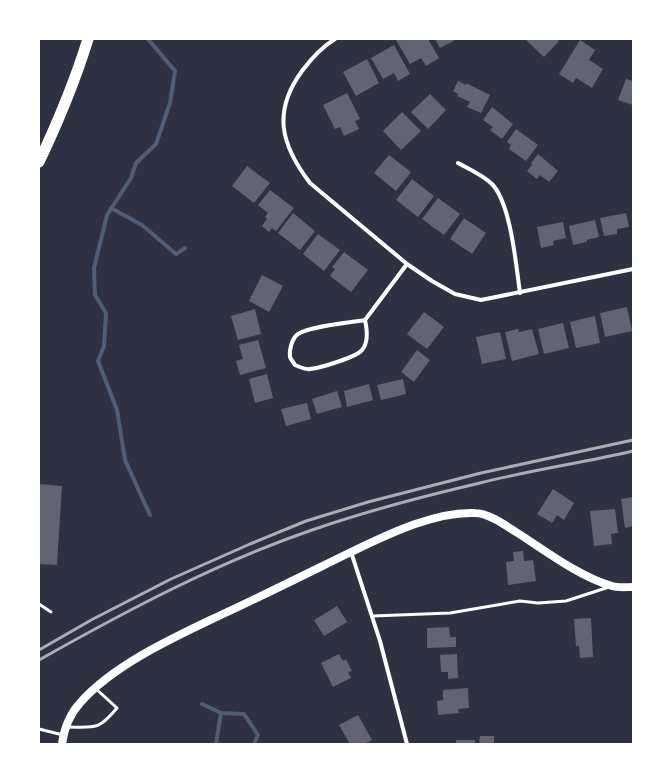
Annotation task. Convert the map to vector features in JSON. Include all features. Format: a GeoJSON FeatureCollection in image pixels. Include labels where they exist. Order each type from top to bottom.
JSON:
{"type":"FeatureCollection","features":[{"type":"Feature","properties":{"kind":"highway"},"geometry":{"type":"LineString","coordinates":[[39,162],[52,135],[77,73],[88,39]]}},
{"type":"Feature","properties":{"kind":"main road"},"geometry":{"type":"LineString","coordinates":[[62,744],[66,727],[79,703],[119,669],[193,628],[351,552],[424,521],[453,513],[477,513],[498,520],[582,574],[612,586],[633,588]]}},
{"type":"Feature","properties":{"kind":"street"},"geometry":{"type":"LineString","coordinates":[[335,39],[310,60],[294,82],[285,103],[283,127],[288,146],[298,167],[310,183],[407,264],[432,282],[455,294],[481,300],[633,269]]}},
{"type":"Feature","properties":{"kind":"street"},"geometry":{"type":"LineString","coordinates":[[458,163],[476,172],[492,185],[504,203],[520,293]]}},
{"type":"Feature","properties":{"kind":"street"},"geometry":{"type":"LineString","coordinates":[[365,320],[367,329],[366,342],[363,350],[356,356],[309,370],[295,365],[290,357],[293,339],[298,334],[311,328],[365,320],[407,264]]}},
{"type":"Feature","properties":{"kind":"street"},"geometry":{"type":"LineString","coordinates":[[351,552],[373,616],[407,744]]}},
{"type":"Feature","properties":{"kind":"lane"},"geometry":{"type":"LineString","coordinates":[[373,616],[450,614],[520,601],[538,603],[566,601],[612,586]]}},
{"type":"Feature","properties":{"kind":"lane"},"geometry":{"type":"LineString","coordinates":[[39,604],[51,612]]}},
{"type":"Feature","properties":{"kind":"lane"},"geometry":{"type":"LineString","coordinates":[[66,727],[96,727],[106,720],[117,708],[95,688]]}},
{"type":"Feature","properties":{"kind":"lane"},"geometry":{"type":"LineString","coordinates":[[39,729],[63,735]]}},
{"type":"Feature","properties":{"kind":"building"},"geometry":{"type":"Polygon","coordinates":[[[428,39],[439,58],[426,66],[421,58],[410,64],[396,40],[428,39]]]}},
{"type":"Feature","properties":{"kind":"building"},"geometry":{"type":"Polygon","coordinates":[[[435,39],[457,39],[440,48],[435,39]]]}},
{"type":"Feature","properties":{"kind":"building"},"geometry":{"type":"Polygon","coordinates":[[[525,39],[557,39],[559,41],[544,57],[525,39]]]}},
{"type":"Feature","properties":{"kind":"building"},"geometry":{"type":"Polygon","coordinates":[[[580,40],[595,50],[589,60],[603,69],[592,88],[576,78],[573,83],[559,74],[580,40]]]}},
{"type":"Feature","properties":{"kind":"building"},"geometry":{"type":"Polygon","coordinates":[[[394,45],[410,74],[398,81],[394,73],[383,79],[371,58],[394,45]]]}},
{"type":"Feature","properties":{"kind":"building"},"geometry":{"type":"Polygon","coordinates":[[[367,59],[379,83],[356,96],[343,72],[367,59]]]}},
{"type":"Feature","properties":{"kind":"building"},"geometry":{"type":"Polygon","coordinates":[[[626,79],[633,81],[633,105],[618,100],[626,79]]]}},
{"type":"Feature","properties":{"kind":"building"},"geometry":{"type":"Polygon","coordinates":[[[458,81],[466,85],[466,83],[490,95],[481,113],[467,107],[470,102],[457,96],[458,94],[453,91],[458,81]]]}},
{"type":"Feature","properties":{"kind":"building"},"geometry":{"type":"Polygon","coordinates":[[[347,93],[360,119],[355,121],[359,129],[344,136],[340,127],[335,129],[323,105],[347,93]]]}},
{"type":"Feature","properties":{"kind":"building"},"geometry":{"type":"Polygon","coordinates":[[[430,94],[446,110],[428,129],[411,112],[430,94]]]}},
{"type":"Feature","properties":{"kind":"building"},"geometry":{"type":"Polygon","coordinates":[[[492,107],[513,124],[502,139],[490,130],[493,127],[483,120],[492,107]]]}},
{"type":"Feature","properties":{"kind":"building"},"geometry":{"type":"Polygon","coordinates":[[[402,112],[421,131],[401,150],[383,131],[402,112]]]}},
{"type":"Feature","properties":{"kind":"building"},"geometry":{"type":"Polygon","coordinates":[[[516,129],[538,145],[526,161],[509,149],[511,145],[507,142],[516,129]]]}},
{"type":"Feature","properties":{"kind":"building"},"geometry":{"type":"Polygon","coordinates":[[[538,154],[558,171],[549,182],[540,175],[537,179],[527,171],[538,154]]]}},
{"type":"Feature","properties":{"kind":"building"},"geometry":{"type":"Polygon","coordinates":[[[389,155],[411,172],[396,191],[374,173],[389,155]]]}},
{"type":"Feature","properties":{"kind":"building"},"geometry":{"type":"Polygon","coordinates":[[[247,166],[270,183],[254,203],[232,186],[247,166]]]}},
{"type":"Feature","properties":{"kind":"building"},"geometry":{"type":"Polygon","coordinates":[[[412,179],[434,196],[418,217],[396,200],[412,179]]]}},
{"type":"Feature","properties":{"kind":"building"},"geometry":{"type":"Polygon","coordinates":[[[270,190],[294,208],[276,231],[272,228],[269,232],[262,226],[267,219],[265,217],[268,213],[258,205],[270,190]]]}},
{"type":"Feature","properties":{"kind":"building"},"geometry":{"type":"Polygon","coordinates":[[[438,198],[460,214],[444,235],[422,219],[438,198]]]}},
{"type":"Feature","properties":{"kind":"building"},"geometry":{"type":"Polygon","coordinates":[[[293,213],[315,231],[300,250],[278,233],[293,213]]]}},
{"type":"Feature","properties":{"kind":"building"},"geometry":{"type":"Polygon","coordinates":[[[626,213],[629,227],[617,229],[617,234],[604,236],[600,218],[626,213]]]}},
{"type":"Feature","properties":{"kind":"building"},"geometry":{"type":"Polygon","coordinates":[[[464,218],[486,233],[472,254],[450,239],[464,218]]]}},
{"type":"Feature","properties":{"kind":"building"},"geometry":{"type":"Polygon","coordinates":[[[595,220],[599,237],[587,240],[587,242],[573,245],[569,226],[595,220]]]}},
{"type":"Feature","properties":{"kind":"building"},"geometry":{"type":"Polygon","coordinates":[[[563,222],[566,238],[553,241],[554,245],[541,248],[537,227],[563,222]]]}},
{"type":"Feature","properties":{"kind":"building"},"geometry":{"type":"Polygon","coordinates":[[[318,234],[340,250],[324,271],[303,254],[318,234]]]}},
{"type":"Feature","properties":{"kind":"building"},"geometry":{"type":"Polygon","coordinates":[[[344,252],[368,270],[351,292],[330,276],[335,269],[332,267],[344,252]]]}},
{"type":"Feature","properties":{"kind":"building"},"geometry":{"type":"Polygon","coordinates":[[[262,275],[283,286],[269,312],[249,301],[262,275]]]}},
{"type":"Feature","properties":{"kind":"building"},"geometry":{"type":"Polygon","coordinates":[[[627,307],[632,331],[605,337],[600,313],[627,307]]]}},
{"type":"Feature","properties":{"kind":"building"},"geometry":{"type":"Polygon","coordinates":[[[255,309],[261,334],[238,340],[231,316],[255,309]]]}},
{"type":"Feature","properties":{"kind":"building"},"geometry":{"type":"Polygon","coordinates":[[[424,312],[444,327],[427,349],[407,334],[424,312]]]}},
{"type":"Feature","properties":{"kind":"building"},"geometry":{"type":"Polygon","coordinates":[[[595,316],[600,343],[576,348],[570,322],[595,316]]]}},
{"type":"Feature","properties":{"kind":"building"},"geometry":{"type":"Polygon","coordinates":[[[563,323],[569,348],[544,354],[538,329],[563,323]]]}},
{"type":"Feature","properties":{"kind":"building"},"geometry":{"type":"Polygon","coordinates":[[[518,329],[519,332],[532,329],[539,354],[512,361],[505,332],[518,329]]]}},
{"type":"Feature","properties":{"kind":"building"},"geometry":{"type":"Polygon","coordinates":[[[500,332],[506,359],[482,364],[476,337],[500,332]]]}},
{"type":"Feature","properties":{"kind":"building"},"geometry":{"type":"Polygon","coordinates":[[[258,340],[266,368],[240,375],[236,361],[243,359],[239,345],[258,340]]]}},
{"type":"Feature","properties":{"kind":"building"},"geometry":{"type":"Polygon","coordinates":[[[417,350],[430,360],[414,382],[401,372],[417,350]]]}},
{"type":"Feature","properties":{"kind":"building"},"geometry":{"type":"Polygon","coordinates":[[[267,374],[273,398],[255,403],[249,379],[267,374]]]}},
{"type":"Feature","properties":{"kind":"building"},"geometry":{"type":"Polygon","coordinates":[[[403,379],[406,394],[381,400],[377,385],[403,379]]]}},
{"type":"Feature","properties":{"kind":"building"},"geometry":{"type":"Polygon","coordinates":[[[369,384],[373,400],[347,407],[344,391],[369,384]]]}},
{"type":"Feature","properties":{"kind":"building"},"geometry":{"type":"Polygon","coordinates":[[[337,391],[342,407],[317,414],[312,399],[337,391]]]}},
{"type":"Feature","properties":{"kind":"building"},"geometry":{"type":"Polygon","coordinates":[[[307,403],[311,419],[286,426],[281,409],[307,403]]]}},
{"type":"Feature","properties":{"kind":"building"},"geometry":{"type":"Polygon","coordinates":[[[39,484],[62,486],[57,565],[39,564],[39,484]]]}},
{"type":"Feature","properties":{"kind":"building"},"geometry":{"type":"Polygon","coordinates":[[[553,489],[574,503],[564,520],[557,515],[552,523],[537,514],[553,489]]]}},
{"type":"Feature","properties":{"kind":"building"},"geometry":{"type":"Polygon","coordinates":[[[633,497],[633,526],[625,528],[621,499],[633,497]]]}},
{"type":"Feature","properties":{"kind":"building"},"geometry":{"type":"Polygon","coordinates":[[[615,509],[618,533],[611,534],[612,544],[594,546],[590,511],[615,509]]]}},
{"type":"Feature","properties":{"kind":"building"},"geometry":{"type":"Polygon","coordinates":[[[523,551],[524,561],[533,560],[536,581],[508,585],[506,562],[514,561],[513,552],[523,551]]]}},
{"type":"Feature","properties":{"kind":"building"},"geometry":{"type":"Polygon","coordinates":[[[337,606],[347,622],[324,636],[314,620],[337,606]]]}},
{"type":"Feature","properties":{"kind":"building"},"geometry":{"type":"Polygon","coordinates":[[[591,618],[593,657],[580,658],[579,646],[576,646],[574,619],[591,618]]]}},
{"type":"Feature","properties":{"kind":"building"},"geometry":{"type":"Polygon","coordinates":[[[449,627],[450,637],[456,637],[456,647],[427,648],[427,628],[449,627]]]}},
{"type":"Feature","properties":{"kind":"building"},"geometry":{"type":"Polygon","coordinates":[[[339,654],[343,661],[346,659],[352,671],[348,672],[351,678],[333,687],[321,663],[339,654]]]}},
{"type":"Feature","properties":{"kind":"building"},"geometry":{"type":"Polygon","coordinates":[[[457,654],[458,678],[448,679],[448,672],[441,672],[440,655],[457,654]]]}},
{"type":"Feature","properties":{"kind":"building"},"geometry":{"type":"Polygon","coordinates":[[[468,688],[469,708],[458,709],[459,713],[438,715],[437,701],[443,700],[443,690],[468,688]]]}},
{"type":"Feature","properties":{"kind":"building"},"geometry":{"type":"Polygon","coordinates":[[[358,715],[372,740],[364,744],[350,744],[339,725],[358,715]]]}},
{"type":"Feature","properties":{"kind":"building"},"geometry":{"type":"Polygon","coordinates":[[[480,736],[494,736],[494,744],[479,744],[480,736]]]}},
{"type":"Feature","properties":{"kind":"building"},"geometry":{"type":"Polygon","coordinates":[[[456,740],[475,740],[475,744],[456,744],[456,740]]]}},
{"type":"Feature","properties":{"kind":"waterway"},"geometry":{"type":"LineString","coordinates":[[148,39],[175,71],[170,103],[156,144],[136,163],[131,178],[107,215],[94,268],[95,295],[106,313],[104,346],[98,361],[117,410],[125,460],[150,515]]}},
{"type":"Feature","properties":{"kind":"waterway"},"geometry":{"type":"LineString","coordinates":[[111,208],[142,225],[176,254],[185,248]]}},
{"type":"Feature","properties":{"kind":"waterway"},"geometry":{"type":"LineString","coordinates":[[202,704],[221,713],[244,714],[258,735],[254,744]]}},
{"type":"Feature","properties":{"kind":"waterway"},"geometry":{"type":"LineString","coordinates":[[216,744],[221,713]]}},
{"type":"Feature","properties":{"kind":"railway"},"geometry":{"type":"LineString","coordinates":[[39,650],[93,619],[171,579],[306,521],[368,502],[481,473],[633,440]]}},
{"type":"Feature","properties":{"kind":"railway"},"geometry":{"type":"LineString","coordinates":[[39,660],[172,589],[241,557],[312,530],[375,510],[438,493],[499,478],[633,451]]}}]}
